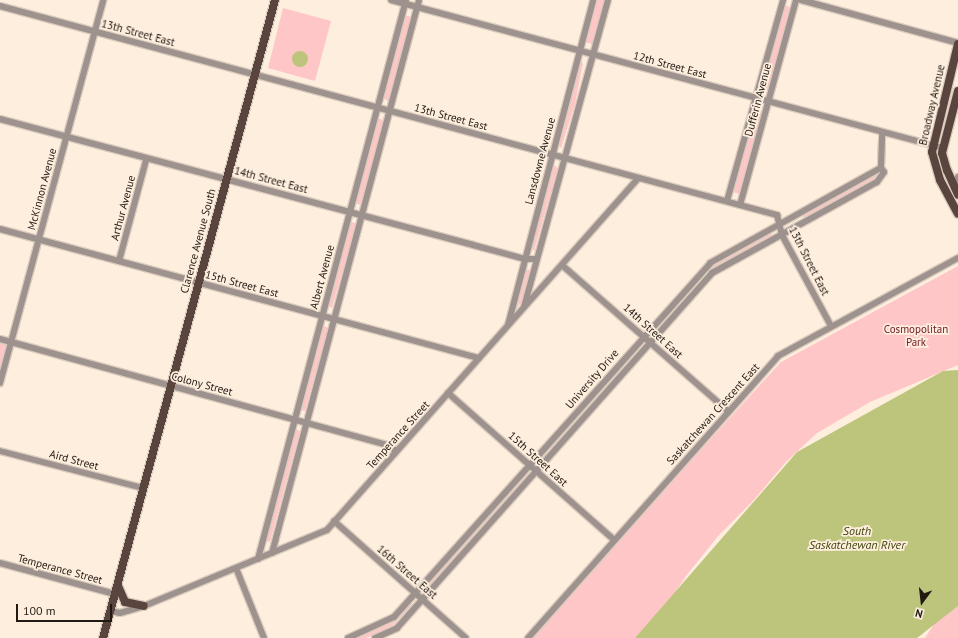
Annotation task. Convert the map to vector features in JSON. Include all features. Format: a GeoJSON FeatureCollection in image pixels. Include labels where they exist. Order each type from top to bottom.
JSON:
{"type":"FeatureCollection","features":[{"type":"Feature","properties":{"kind":"main road","name":"Clarence Avenue South"},"geometry":{"type":"LineString","coordinates":[[103,638],[275,0]]}},
{"type":"Feature","properties":{"kind":"main road","name":"Broadway Avenue"},"geometry":{"type":"LineString","coordinates":[[958,44],[933,146],[936,169],[958,214]]}},
{"type":"Feature","properties":{"kind":"main road","name":"Broadway Avenue"},"geometry":{"type":"LineString","coordinates":[[956,192],[943,160],[943,148],[958,90]]}},
{"type":"Feature","properties":{"kind":"main road"},"geometry":{"type":"LineString","coordinates":[[118,584],[121,596],[125,602],[144,606]]}},
{"type":"Feature","properties":{"kind":"street","name":"McKinnon Avenue"},"geometry":{"type":"LineString","coordinates":[[0,383],[103,0]]}},
{"type":"Feature","properties":{"kind":"street","name":"12th Street East"},"geometry":{"type":"LineString","coordinates":[[391,0],[405,2],[417,7],[579,51],[882,133],[943,148]]}},
{"type":"Feature","properties":{"kind":"street","name":"Albert Avenue"},"geometry":{"type":"LineString","coordinates":[[272,553],[388,111],[419,0]]}},
{"type":"Feature","properties":{"kind":"street","name":"Lansdowne Avenue"},"geometry":{"type":"LineString","coordinates":[[507,327],[593,0]]}},
{"type":"Feature","properties":{"kind":"street","name":"Lansdowne Avenue"},"geometry":{"type":"LineString","coordinates":[[524,309],[608,0]]}},
{"type":"Feature","properties":{"kind":"street","name":"Dufferin Avenue"},"geometry":{"type":"LineString","coordinates":[[728,202],[782,0]]}},
{"type":"Feature","properties":{"kind":"street","name":"Dufferin Avenue"},"geometry":{"type":"LineString","coordinates":[[740,205],[796,0]]}},
{"type":"Feature","properties":{"kind":"street"},"geometry":{"type":"LineString","coordinates":[[801,0],[958,44]]}},
{"type":"Feature","properties":{"kind":"street","name":"Albert Avenue"},"geometry":{"type":"LineString","coordinates":[[258,559],[405,2]]}},
{"type":"Feature","properties":{"kind":"street","name":"13th Street East"},"geometry":{"type":"LineString","coordinates":[[0,6],[776,214],[782,235],[831,326]]}},
{"type":"Feature","properties":{"kind":"street","name":"14th Street East"},"geometry":{"type":"LineString","coordinates":[[0,119],[146,160],[226,179],[525,258],[537,259]]}},
{"type":"Feature","properties":{"kind":"street","name":"University Drive"},"geometry":{"type":"LineString","coordinates":[[375,638],[397,628],[712,273],[877,182],[884,172],[881,168],[882,133]]}},
{"type":"Feature","properties":{"kind":"street","name":"Arthur Avenue"},"geometry":{"type":"LineString","coordinates":[[119,261],[146,160]]}},
{"type":"Feature","properties":{"kind":"street","name":"University Drive"},"geometry":{"type":"LineString","coordinates":[[348,638],[394,617],[710,263],[881,168]]}},
{"type":"Feature","properties":{"kind":"street"},"geometry":{"type":"LineString","coordinates":[[956,192],[958,177]]}},
{"type":"Feature","properties":{"kind":"street","name":"Temperance Street"},"geometry":{"type":"LineString","coordinates":[[110,611],[120,613],[144,606],[319,535],[334,521],[563,266],[638,178]]}},
{"type":"Feature","properties":{"kind":"street","name":"15th Street East"},"geometry":{"type":"LineString","coordinates":[[0,229],[479,358]]}},
{"type":"Feature","properties":{"kind":"street","name":"Saskatchewan Crescent East"},"geometry":{"type":"LineString","coordinates":[[528,638],[778,356],[958,258]]}},
{"type":"Feature","properties":{"kind":"street","name":"14th Street East"},"geometry":{"type":"LineString","coordinates":[[563,266],[728,411]]}},
{"type":"Feature","properties":{"kind":"street","name":"Colony Street"},"geometry":{"type":"LineString","coordinates":[[0,339],[388,445],[396,451]]}},
{"type":"Feature","properties":{"kind":"street","name":"15th Street East"},"geometry":{"type":"LineString","coordinates":[[448,393],[614,540]]}},
{"type":"Feature","properties":{"kind":"street","name":"Aird Street"},"geometry":{"type":"LineString","coordinates":[[0,451],[143,488]]}},
{"type":"Feature","properties":{"kind":"street","name":"16th Street East"},"geometry":{"type":"LineString","coordinates":[[334,521],[466,638]]}},
{"type":"Feature","properties":{"kind":"street","name":"Temperance Street"},"geometry":{"type":"LineString","coordinates":[[0,563],[115,594]]}},
{"type":"Feature","properties":{"kind":"street"},"geometry":{"type":"LineString","coordinates":[[236,568],[264,638]]}},
{"type":"Feature","properties":{"kind":"green space"},"geometry":{"type":"Polygon","coordinates":[[[596,0],[605,0],[592,44],[585,42],[596,0]]]}},
{"type":"Feature","properties":{"kind":"green space"},"geometry":{"type":"Polygon","coordinates":[[[784,5],[790,7],[768,90],[762,90],[784,5]]]}},
{"type":"Feature","properties":{"kind":"green space"},"geometry":{"type":"Polygon","coordinates":[[[283,8],[331,21],[315,81],[268,68],[283,8]]]}},
{"type":"Feature","properties":{"kind":"green space"},"geometry":{"type":"Polygon","coordinates":[[[405,15],[411,17],[388,101],[382,98],[405,15]]]}},
{"type":"Feature","properties":{"kind":"green space"},"geometry":{"type":"Polygon","coordinates":[[[581,62],[583,63],[575,104],[561,148],[559,146],[581,62]]]}},
{"type":"Feature","properties":{"kind":"green space"},"geometry":{"type":"Polygon","coordinates":[[[755,109],[762,111],[739,194],[733,192],[755,109]]]}},
{"type":"Feature","properties":{"kind":"green space"},"geometry":{"type":"Polygon","coordinates":[[[377,118],[384,120],[360,205],[355,203],[377,118]]]}},
{"type":"Feature","properties":{"kind":"green space"},"geometry":{"type":"Polygon","coordinates":[[[554,165],[558,168],[534,251],[531,248],[554,165]]]}},
{"type":"Feature","properties":{"kind":"green space"},"geometry":{"type":"Polygon","coordinates":[[[878,174],[873,182],[806,218],[803,217],[804,214],[878,174]]]}},
{"type":"Feature","properties":{"kind":"green space"},"geometry":{"type":"Polygon","coordinates":[[[350,221],[356,224],[332,308],[328,306],[350,221]]]}},
{"type":"Feature","properties":{"kind":"green space"},"geometry":{"type":"Polygon","coordinates":[[[771,233],[772,236],[714,269],[655,333],[653,331],[710,267],[771,233]]]}},
{"type":"Feature","properties":{"kind":"green space","name":"Cosmopolitan Park"},"geometry":{"type":"Polygon","coordinates":[[[958,266],[958,365],[870,402],[817,433],[786,462],[752,502],[719,535],[686,576],[657,620],[636,638],[529,638],[781,362],[958,266]]]}},
{"type":"Feature","properties":{"kind":"green space"},"geometry":{"type":"Polygon","coordinates":[[[526,269],[530,270],[522,302],[516,308],[526,269]]]}},
{"type":"Feature","properties":{"kind":"green space"},"geometry":{"type":"Polygon","coordinates":[[[323,325],[328,328],[305,411],[300,410],[323,325]]]}},
{"type":"Feature","properties":{"kind":"green space"},"geometry":{"type":"Polygon","coordinates":[[[0,340],[11,343],[0,383],[0,340]]]}},
{"type":"Feature","properties":{"kind":"green space"},"geometry":{"type":"Polygon","coordinates":[[[639,346],[642,348],[541,461],[539,459],[639,346]]]}},
{"type":"Feature","properties":{"kind":"green space"},"geometry":{"type":"Polygon","coordinates":[[[295,429],[300,431],[270,542],[265,541],[295,429]]]}},
{"type":"Feature","properties":{"kind":"green space"},"geometry":{"type":"Polygon","coordinates":[[[526,474],[528,476],[427,589],[425,586],[526,474]]]}},
{"type":"Feature","properties":{"kind":"green space"},"geometry":{"type":"Polygon","coordinates":[[[410,603],[413,605],[391,627],[366,638],[355,638],[389,624],[410,603]]]}},
{"type":"Feature","properties":{"kind":"green space"},"geometry":{"type":"Polygon","coordinates":[[[958,606],[958,638],[925,638],[936,621],[958,606]]]}},
{"type":"Feature","properties":{"kind":"water"},"geometry":{"type":"Polygon","coordinates":[[[300,51],[307,56],[308,59],[303,66],[300,67],[293,62],[292,59],[297,52],[300,51]]]}},
{"type":"Feature","properties":{"kind":"water","name":"South Saskatchewan River"},"geometry":{"type":"Polygon","coordinates":[[[958,370],[958,606],[917,638],[635,638],[797,452],[943,371],[958,370]]]}}]}
